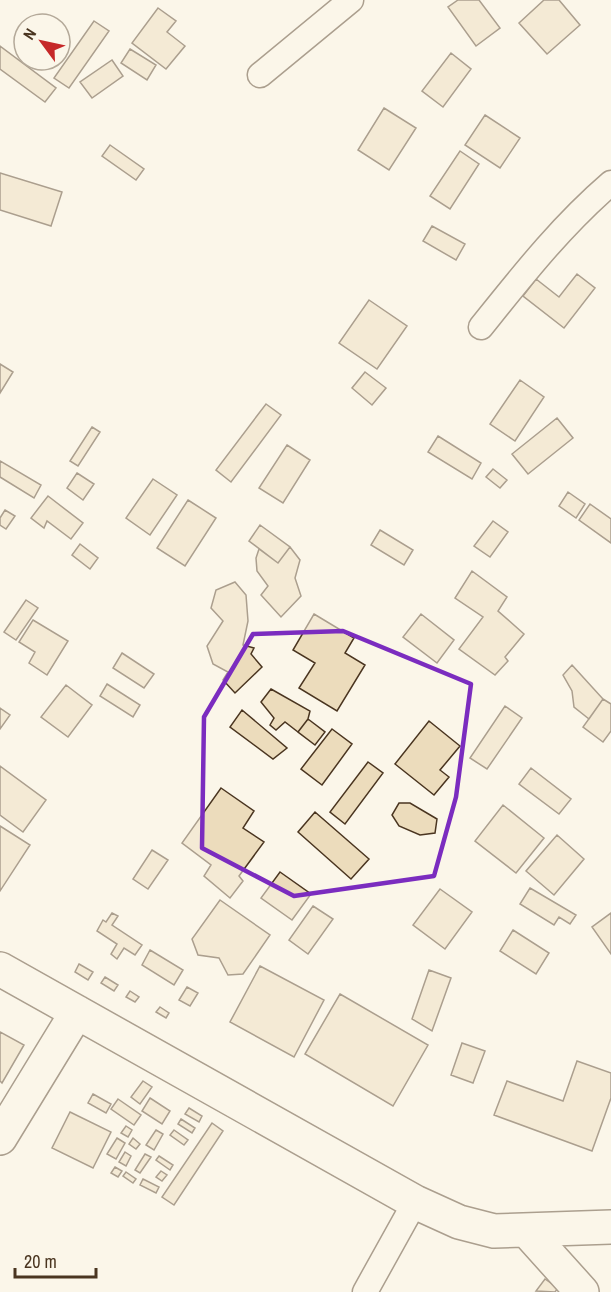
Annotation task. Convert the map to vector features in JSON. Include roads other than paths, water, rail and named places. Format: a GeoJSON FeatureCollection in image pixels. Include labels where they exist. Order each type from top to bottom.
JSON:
{"type":"FeatureCollection","features":[{"type":"Feature","properties":{"kind":"street"},"geometry":{"type":"LineString","coordinates":[[260,75],[351,0]]}},
{"type":"Feature","properties":{"kind":"street"},"geometry":{"type":"LineString","coordinates":[[481,327],[535,259],[578,212],[611,183]]}},
{"type":"Feature","properties":{"kind":"street"},"geometry":{"type":"LineString","coordinates":[[0,969],[415,1202],[459,1221],[482,1228],[528,1232],[611,1227]]}},
{"type":"Feature","properties":{"kind":"street"},"geometry":{"type":"LineString","coordinates":[[0,1138],[76,1012]]}},
{"type":"Feature","properties":{"kind":"street"},"geometry":{"type":"LineString","coordinates":[[365,1292],[415,1202]]}},
{"type":"Feature","properties":{"kind":"street"},"geometry":{"type":"LineString","coordinates":[[528,1232],[582,1292]]}}]}
